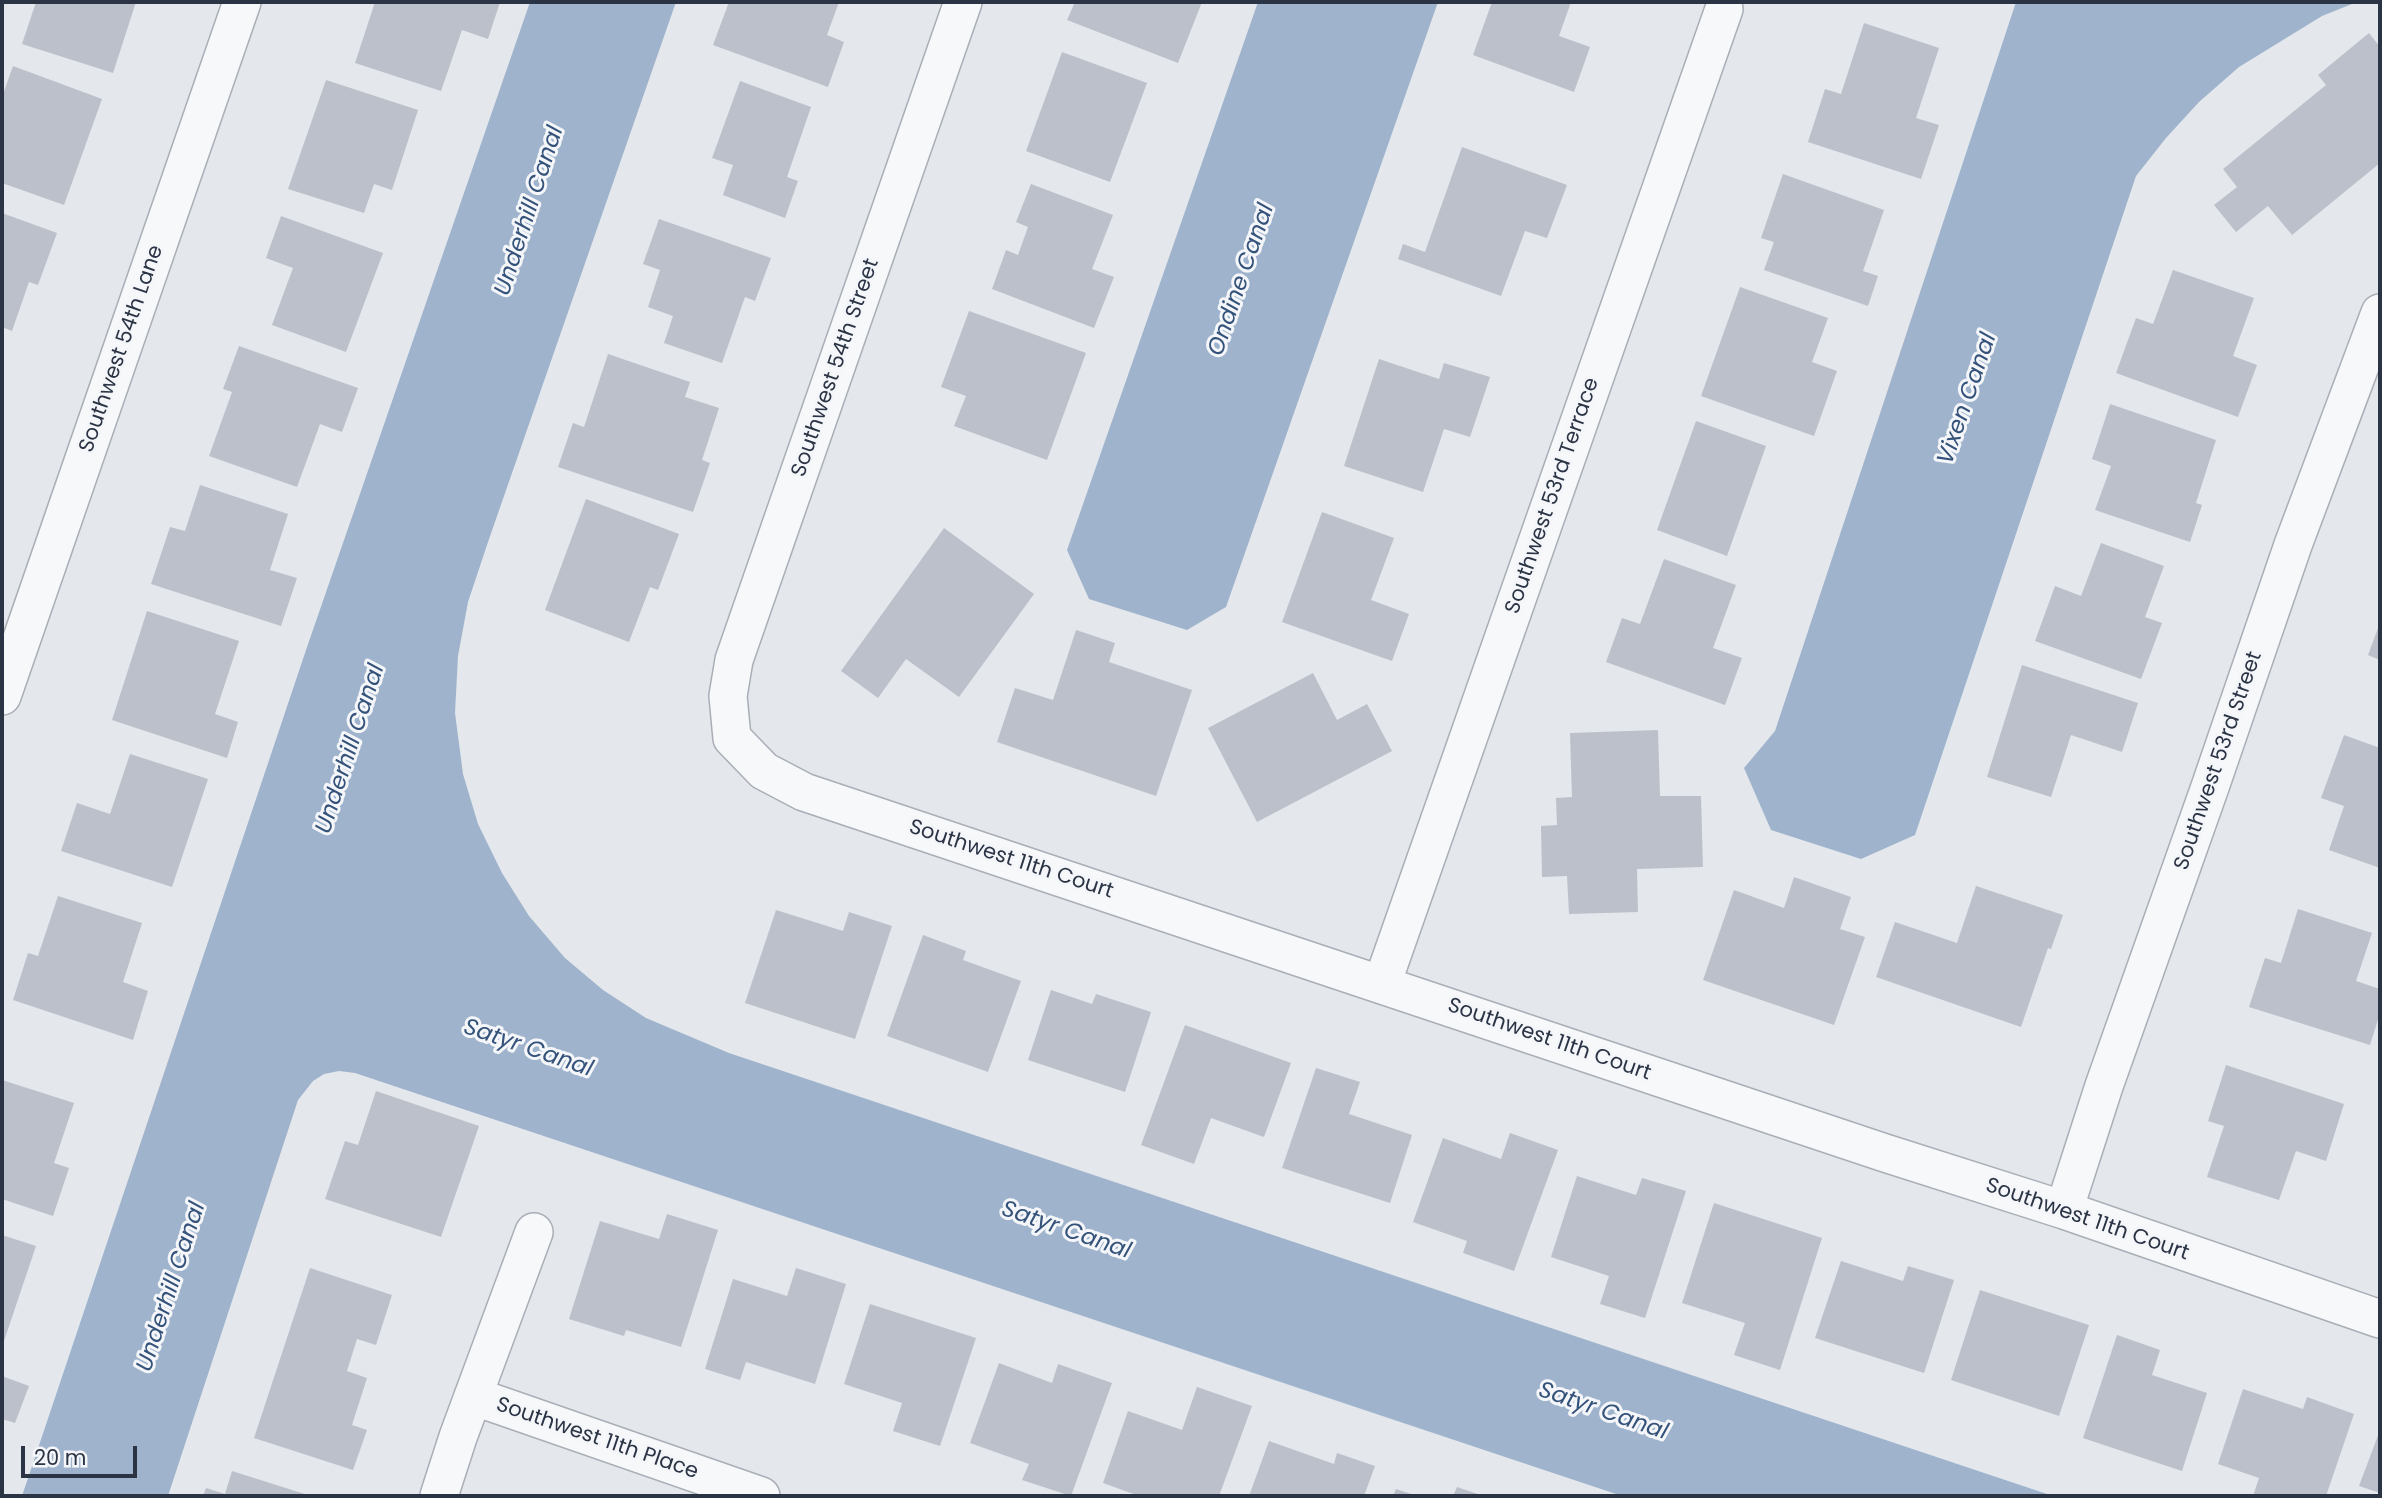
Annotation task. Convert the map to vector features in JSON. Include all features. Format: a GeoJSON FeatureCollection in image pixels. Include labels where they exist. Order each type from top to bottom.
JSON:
{"type":"FeatureCollection","features":[{"type":"Feature","properties":{"kind":"street","name":"Southwest 54th Lane"},"geometry":{"type":"LineString","coordinates":[[2,696],[242,2]]}},
{"type":"Feature","properties":{"kind":"street","name":"Southwest 54th Street"},"geometry":{"type":"LineString","coordinates":[[732,738],[728,696],[734,660],[963,2]]}},
{"type":"Feature","properties":{"kind":"street","name":"Southwest 53rd Terrace"},"geometry":{"type":"LineString","coordinates":[[1382,984],[1724,9]]}},
{"type":"Feature","properties":{"kind":"street","name":"Southwest 53rd Street"},"geometry":{"type":"LineString","coordinates":[[2064,1210],[2104,1086],[2293,545],[2380,313]]}},
{"type":"Feature","properties":{"kind":"street","name":"Southwest 11th Court"},"geometry":{"type":"LineString","coordinates":[[732,738],[764,771],[804,792],[1858,1144],[2064,1210],[2380,1319]]}},
{"type":"Feature","properties":{"kind":"street","name":"Southwest 11th Place"},"geometry":{"type":"LineString","coordinates":[[439,1496],[534,1232]]}},
{"type":"Feature","properties":{"kind":"street","name":"Southwest 11th Place"},"geometry":{"type":"LineString","coordinates":[[473,1396],[761,1496]]}},
{"type":"Feature","properties":{"kind":"water"},"geometry":{"type":"Polygon","coordinates":[[[530,2],[676,2],[468,602],[458,656],[455,713],[463,774],[478,824],[502,873],[529,916],[565,958],[603,990],[646,1018],[729,1053],[2053,1496],[1622,1496],[355,1073],[339,1071],[324,1074],[313,1081],[298,1100],[168,1496],[22,1496],[306,650],[530,2]]]}},
{"type":"Feature","properties":{"kind":"water","name":"Ondine Canal"},"geometry":{"type":"Polygon","coordinates":[[[1258,2],[1438,2],[1226,607],[1187,630],[1089,599],[1067,550],[1258,2]]]}},
{"type":"Feature","properties":{"kind":"water","name":"Vixen Canal"},"geometry":{"type":"Polygon","coordinates":[[[2016,2],[2357,2],[2322,16],[2239,67],[2199,102],[2136,176],[1915,835],[1861,859],[1771,830],[1744,768],[1775,731],[2016,2]]]}},
{"type":"Feature","properties":{"kind":"building"},"geometry":{"type":"Polygon","coordinates":[[[36,2],[136,2],[113,73],[22,44],[36,2]]]}},
{"type":"Feature","properties":{"kind":"building"},"geometry":{"type":"Polygon","coordinates":[[[375,2],[500,2],[488,39],[462,30],[441,91],[355,63],[375,2]]]}},
{"type":"Feature","properties":{"kind":"building"},"geometry":{"type":"Polygon","coordinates":[[[729,2],[839,2],[827,35],[844,42],[828,87],[713,45],[729,2]]]}},
{"type":"Feature","properties":{"kind":"building"},"geometry":{"type":"Polygon","coordinates":[[[1075,2],[1202,2],[1178,63],[1067,20],[1075,2]]]}},
{"type":"Feature","properties":{"kind":"building"},"geometry":{"type":"Polygon","coordinates":[[[1492,2],[1571,2],[1559,36],[1590,47],[1574,92],[1473,55],[1492,2]]]}},
{"type":"Feature","properties":{"kind":"building"},"geometry":{"type":"Polygon","coordinates":[[[1864,23],[1939,48],[1916,118],[1939,125],[1921,179],[1808,142],[1825,89],[1841,94],[1864,23]]]}},
{"type":"Feature","properties":{"kind":"building"},"geometry":{"type":"Polygon","coordinates":[[[2369,33],[2380,47],[2380,163],[2292,235],[2268,206],[2236,232],[2214,205],[2237,187],[2223,169],[2326,85],[2318,75],[2369,33]]]}},
{"type":"Feature","properties":{"kind":"building"},"geometry":{"type":"Polygon","coordinates":[[[1062,52],[1147,83],[1110,182],[1026,151],[1062,52]]]}},
{"type":"Feature","properties":{"kind":"building"},"geometry":{"type":"Polygon","coordinates":[[[13,66],[102,99],[64,205],[2,183],[2,97],[13,66]]]}},
{"type":"Feature","properties":{"kind":"building"},"geometry":{"type":"Polygon","coordinates":[[[326,80],[418,110],[392,190],[374,184],[364,213],[288,189],[326,80]]]}},
{"type":"Feature","properties":{"kind":"building"},"geometry":{"type":"Polygon","coordinates":[[[740,81],[811,107],[787,177],[798,181],[785,218],[723,195],[733,165],[712,158],[740,81]]]}},
{"type":"Feature","properties":{"kind":"building"},"geometry":{"type":"Polygon","coordinates":[[[1462,147],[1567,185],[1547,238],[1525,231],[1501,296],[1398,259],[1403,244],[1425,252],[1462,147]]]}},
{"type":"Feature","properties":{"kind":"building"},"geometry":{"type":"Polygon","coordinates":[[[1783,174],[1884,210],[1863,271],[1878,276],[1868,306],[1764,270],[1774,242],[1761,238],[1783,174]]]}},
{"type":"Feature","properties":{"kind":"building"},"geometry":{"type":"Polygon","coordinates":[[[1031,184],[1113,215],[1092,269],[1114,277],[1094,328],[992,289],[1006,250],[1018,255],[1028,227],[1016,222],[1031,184]]]}},
{"type":"Feature","properties":{"kind":"building"},"geometry":{"type":"Polygon","coordinates":[[[2,213],[57,233],[38,285],[29,282],[12,331],[2,327],[2,213]]]}},
{"type":"Feature","properties":{"kind":"building"},"geometry":{"type":"Polygon","coordinates":[[[281,216],[383,253],[346,352],[272,325],[293,268],[266,258],[281,216]]]}},
{"type":"Feature","properties":{"kind":"building"},"geometry":{"type":"Polygon","coordinates":[[[659,219],[771,258],[755,301],[745,297],[722,363],[664,343],[673,316],[648,307],[660,270],[643,264],[659,219]]]}},
{"type":"Feature","properties":{"kind":"building"},"geometry":{"type":"Polygon","coordinates":[[[2173,270],[2254,298],[2233,356],[2257,365],[2238,417],[2116,373],[2136,318],[2153,324],[2173,270]]]}},
{"type":"Feature","properties":{"kind":"building"},"geometry":{"type":"Polygon","coordinates":[[[1740,287],[1828,318],[1812,362],[1837,371],[1814,436],[1701,396],[1740,287]]]}},
{"type":"Feature","properties":{"kind":"building"},"geometry":{"type":"Polygon","coordinates":[[[969,311],[1086,353],[1047,460],[954,426],[966,396],[941,387],[969,311]]]}},
{"type":"Feature","properties":{"kind":"building"},"geometry":{"type":"Polygon","coordinates":[[[239,346],[358,388],[342,432],[320,424],[297,487],[209,456],[232,392],[223,389],[239,346]]]}},
{"type":"Feature","properties":{"kind":"building"},"geometry":{"type":"Polygon","coordinates":[[[608,354],[690,382],[685,397],[719,408],[702,460],[710,463],[693,512],[558,467],[573,423],[584,427],[608,354]]]}},
{"type":"Feature","properties":{"kind":"building"},"geometry":{"type":"Polygon","coordinates":[[[1379,359],[1439,379],[1444,363],[1490,377],[1470,437],[1444,429],[1423,492],[1344,466],[1379,359]]]}},
{"type":"Feature","properties":{"kind":"building"},"geometry":{"type":"Polygon","coordinates":[[[2110,404],[2216,440],[2196,503],[2202,505],[2190,542],[2095,510],[2111,466],[2092,459],[2110,404]]]}},
{"type":"Feature","properties":{"kind":"building"},"geometry":{"type":"Polygon","coordinates":[[[1696,421],[1766,446],[1727,556],[1657,530],[1696,421]]]}},
{"type":"Feature","properties":{"kind":"building"},"geometry":{"type":"Polygon","coordinates":[[[200,485],[288,514],[270,570],[297,578],[281,626],[151,584],[170,527],[185,531],[200,485]]]}},
{"type":"Feature","properties":{"kind":"building"},"geometry":{"type":"Polygon","coordinates":[[[586,499],[679,534],[658,590],[650,587],[629,642],[545,610],[586,499]]]}},
{"type":"Feature","properties":{"kind":"building"},"geometry":{"type":"Polygon","coordinates":[[[1322,512],[1394,538],[1371,600],[1409,614],[1392,661],[1282,622],[1322,512]]]}},
{"type":"Feature","properties":{"kind":"building"},"geometry":{"type":"Polygon","coordinates":[[[944,528],[1034,594],[959,697],[906,659],[878,698],[841,671],[944,528]]]}},
{"type":"Feature","properties":{"kind":"building"},"geometry":{"type":"Polygon","coordinates":[[[2101,543],[2164,566],[2145,617],[2162,623],[2141,679],[2035,641],[2055,586],[2081,596],[2101,543]]]}},
{"type":"Feature","properties":{"kind":"building"},"geometry":{"type":"Polygon","coordinates":[[[1664,559],[1736,585],[1713,648],[1742,658],[1725,705],[1606,662],[1622,618],[1640,624],[1664,559]]]}},
{"type":"Feature","properties":{"kind":"building"},"geometry":{"type":"Polygon","coordinates":[[[147,611],[239,641],[215,714],[238,722],[227,758],[112,720],[147,611]]]}},
{"type":"Feature","properties":{"kind":"building"},"geometry":{"type":"Polygon","coordinates":[[[2380,623],[2380,660],[2368,655],[2380,623]]]}},
{"type":"Feature","properties":{"kind":"building"},"geometry":{"type":"Polygon","coordinates":[[[1076,630],[1115,643],[1109,662],[1192,690],[1156,796],[997,742],[1015,688],[1053,700],[1076,630]]]}},
{"type":"Feature","properties":{"kind":"building"},"geometry":{"type":"Polygon","coordinates":[[[2022,665],[2138,703],[2122,752],[2071,735],[2051,797],[1987,777],[2022,665]]]}},
{"type":"Feature","properties":{"kind":"building"},"geometry":{"type":"Polygon","coordinates":[[[1313,673],[1337,720],[1367,704],[1392,751],[1257,822],[1208,728],[1313,673]]]}},
{"type":"Feature","properties":{"kind":"building"},"geometry":{"type":"Polygon","coordinates":[[[1658,730],[1660,796],[1701,796],[1703,867],[1637,869],[1638,912],[1569,914],[1567,876],[1542,877],[1541,826],[1557,825],[1556,798],[1572,797],[1570,733],[1658,730]]]}},
{"type":"Feature","properties":{"kind":"building"},"geometry":{"type":"Polygon","coordinates":[[[2344,735],[2380,748],[2380,868],[2329,850],[2344,806],[2321,798],[2344,735]]]}},
{"type":"Feature","properties":{"kind":"building"},"geometry":{"type":"Polygon","coordinates":[[[130,754],[208,779],[172,887],[61,851],[77,803],[110,814],[130,754]]]}},
{"type":"Feature","properties":{"kind":"building"},"geometry":{"type":"Polygon","coordinates":[[[1794,877],[1851,897],[1840,929],[1865,937],[1834,1025],[1703,980],[1734,890],[1784,908],[1794,877]]]}},
{"type":"Feature","properties":{"kind":"building"},"geometry":{"type":"Polygon","coordinates":[[[1976,886],[2063,915],[2051,949],[2048,948],[2021,1027],[1876,977],[1895,922],[1957,943],[1976,886]]]}},
{"type":"Feature","properties":{"kind":"building"},"geometry":{"type":"Polygon","coordinates":[[[58,896],[142,923],[123,982],[148,991],[133,1040],[13,1000],[28,953],[38,956],[58,896]]]}},
{"type":"Feature","properties":{"kind":"building"},"geometry":{"type":"Polygon","coordinates":[[[2298,909],[2372,933],[2356,981],[2380,989],[2380,1013],[2370,1045],[2249,1007],[2265,958],[2281,963],[2298,909]]]}},
{"type":"Feature","properties":{"kind":"building"},"geometry":{"type":"Polygon","coordinates":[[[776,910],[843,931],[849,912],[892,926],[855,1039],[745,1003],[776,910]]]}},
{"type":"Feature","properties":{"kind":"building"},"geometry":{"type":"Polygon","coordinates":[[[923,935],[966,951],[963,960],[1021,981],[988,1072],[887,1036],[923,935]]]}},
{"type":"Feature","properties":{"kind":"building"},"geometry":{"type":"Polygon","coordinates":[[[1051,990],[1092,1004],[1096,994],[1151,1012],[1125,1092],[1028,1060],[1051,990]]]}},
{"type":"Feature","properties":{"kind":"building"},"geometry":{"type":"Polygon","coordinates":[[[1185,1025],[1291,1063],[1264,1137],[1211,1118],[1194,1164],[1141,1145],[1185,1025]]]}},
{"type":"Feature","properties":{"kind":"building"},"geometry":{"type":"Polygon","coordinates":[[[2226,1065],[2344,1104],[2326,1161],[2296,1151],[2279,1200],[2207,1177],[2224,1126],[2208,1121],[2226,1065]]]}},
{"type":"Feature","properties":{"kind":"building"},"geometry":{"type":"Polygon","coordinates":[[[1316,1068],[1360,1082],[1349,1114],[1412,1135],[1390,1203],[1282,1168],[1316,1068]]]}},
{"type":"Feature","properties":{"kind":"building"},"geometry":{"type":"Polygon","coordinates":[[[2,1080],[74,1103],[54,1163],[69,1168],[53,1216],[2,1199],[2,1080]]]}},
{"type":"Feature","properties":{"kind":"building"},"geometry":{"type":"Polygon","coordinates":[[[376,1091],[479,1126],[441,1237],[325,1199],[345,1141],[358,1145],[376,1091]]]}},
{"type":"Feature","properties":{"kind":"building"},"geometry":{"type":"Polygon","coordinates":[[[1510,1133],[1558,1150],[1514,1271],[1463,1253],[1467,1241],[1413,1222],[1443,1138],[1501,1159],[1510,1133]]]}},
{"type":"Feature","properties":{"kind":"building"},"geometry":{"type":"Polygon","coordinates":[[[1577,1176],[1636,1195],[1642,1178],[1686,1191],[1645,1318],[1600,1304],[1609,1276],[1551,1257],[1577,1176]]]}},
{"type":"Feature","properties":{"kind":"building"},"geometry":{"type":"Polygon","coordinates":[[[1714,1203],[1822,1238],[1780,1370],[1734,1355],[1745,1323],[1682,1303],[1714,1203]]]}},
{"type":"Feature","properties":{"kind":"building"},"geometry":{"type":"Polygon","coordinates":[[[667,1214],[718,1230],[681,1347],[626,1330],[624,1336],[569,1319],[600,1221],[659,1239],[667,1214]]]}},
{"type":"Feature","properties":{"kind":"building"},"geometry":{"type":"Polygon","coordinates":[[[2,1235],[36,1246],[4,1341],[2,1340],[2,1235]]]}},
{"type":"Feature","properties":{"kind":"building"},"geometry":{"type":"Polygon","coordinates":[[[1841,1261],[1903,1281],[1908,1266],[1954,1280],[1924,1373],[1815,1338],[1841,1261]]]}},
{"type":"Feature","properties":{"kind":"building"},"geometry":{"type":"Polygon","coordinates":[[[310,1268],[392,1295],[376,1345],[357,1339],[347,1371],[367,1378],[352,1425],[367,1430],[353,1470],[254,1438],[310,1268]]]}},
{"type":"Feature","properties":{"kind":"building"},"geometry":{"type":"Polygon","coordinates":[[[796,1268],[846,1284],[815,1384],[746,1362],[740,1380],[705,1369],[733,1279],[787,1296],[796,1268]]]}},
{"type":"Feature","properties":{"kind":"building"},"geometry":{"type":"Polygon","coordinates":[[[1980,1290],[2089,1325],[2059,1416],[1951,1380],[1980,1290]]]}},
{"type":"Feature","properties":{"kind":"building"},"geometry":{"type":"Polygon","coordinates":[[[870,1304],[976,1338],[940,1446],[893,1431],[902,1403],[844,1384],[870,1304]]]}},
{"type":"Feature","properties":{"kind":"building"},"geometry":{"type":"Polygon","coordinates":[[[2117,1335],[2160,1350],[2152,1375],[2207,1393],[2182,1471],[2083,1438],[2117,1335]]]}},
{"type":"Feature","properties":{"kind":"building"},"geometry":{"type":"Polygon","coordinates":[[[999,1363],[1052,1383],[1058,1364],[1112,1383],[1071,1496],[1022,1480],[1029,1464],[970,1443],[999,1363]]]}},
{"type":"Feature","properties":{"kind":"building"},"geometry":{"type":"Polygon","coordinates":[[[2,1376],[29,1386],[15,1423],[2,1419],[2,1376]]]}},
{"type":"Feature","properties":{"kind":"building"},"geometry":{"type":"Polygon","coordinates":[[[1197,1387],[1252,1406],[1219,1496],[1139,1496],[1103,1483],[1128,1411],[1182,1430],[1197,1387]]]}},
{"type":"Feature","properties":{"kind":"building"},"geometry":{"type":"Polygon","coordinates":[[[2243,1389],[2303,1409],[2307,1397],[2354,1414],[2326,1496],[2253,1496],[2259,1478],[2218,1464],[2243,1389]]]}},
{"type":"Feature","properties":{"kind":"building"},"geometry":{"type":"Polygon","coordinates":[[[2380,1430],[2380,1493],[2359,1486],[2380,1430]]]}},
{"type":"Feature","properties":{"kind":"building"},"geometry":{"type":"Polygon","coordinates":[[[1269,1441],[1334,1464],[1337,1453],[1375,1466],[1364,1496],[1249,1496],[1269,1441]]]}},
{"type":"Feature","properties":{"kind":"building"},"geometry":{"type":"Polygon","coordinates":[[[232,1471],[311,1496],[203,1496],[206,1488],[225,1494],[232,1471]]]}},
{"type":"Feature","properties":{"kind":"building"},"geometry":{"type":"Polygon","coordinates":[[[1457,1487],[1484,1496],[1453,1496],[1457,1487]]]}},
{"type":"Feature","properties":{"kind":"building"},"geometry":{"type":"Polygon","coordinates":[[[1396,1489],[1417,1496],[1393,1496],[1396,1489]]]}},
{"type":"Feature","properties":{"kind":"water label","name":"Underhill Canal"},"geometry":{"type":"Point","coordinates":[530,211]}},
{"type":"Feature","properties":{"kind":"water label","name":"Underhill Canal"},"geometry":{"type":"Point","coordinates":[351,749]}},
{"type":"Feature","properties":{"kind":"water label","name":"Satyr Canal"},"geometry":{"type":"Point","coordinates":[528,1049]}},
{"type":"Feature","properties":{"kind":"water label","name":"Satyr Canal"},"geometry":{"type":"Point","coordinates":[1066,1231]}},
{"type":"Feature","properties":{"kind":"water label","name":"Underhill Canal"},"geometry":{"type":"Point","coordinates":[172,1287]}},
{"type":"Feature","properties":{"kind":"water label","name":"Satyr Canal"},"geometry":{"type":"Point","coordinates":[1603,1412]}}]}
